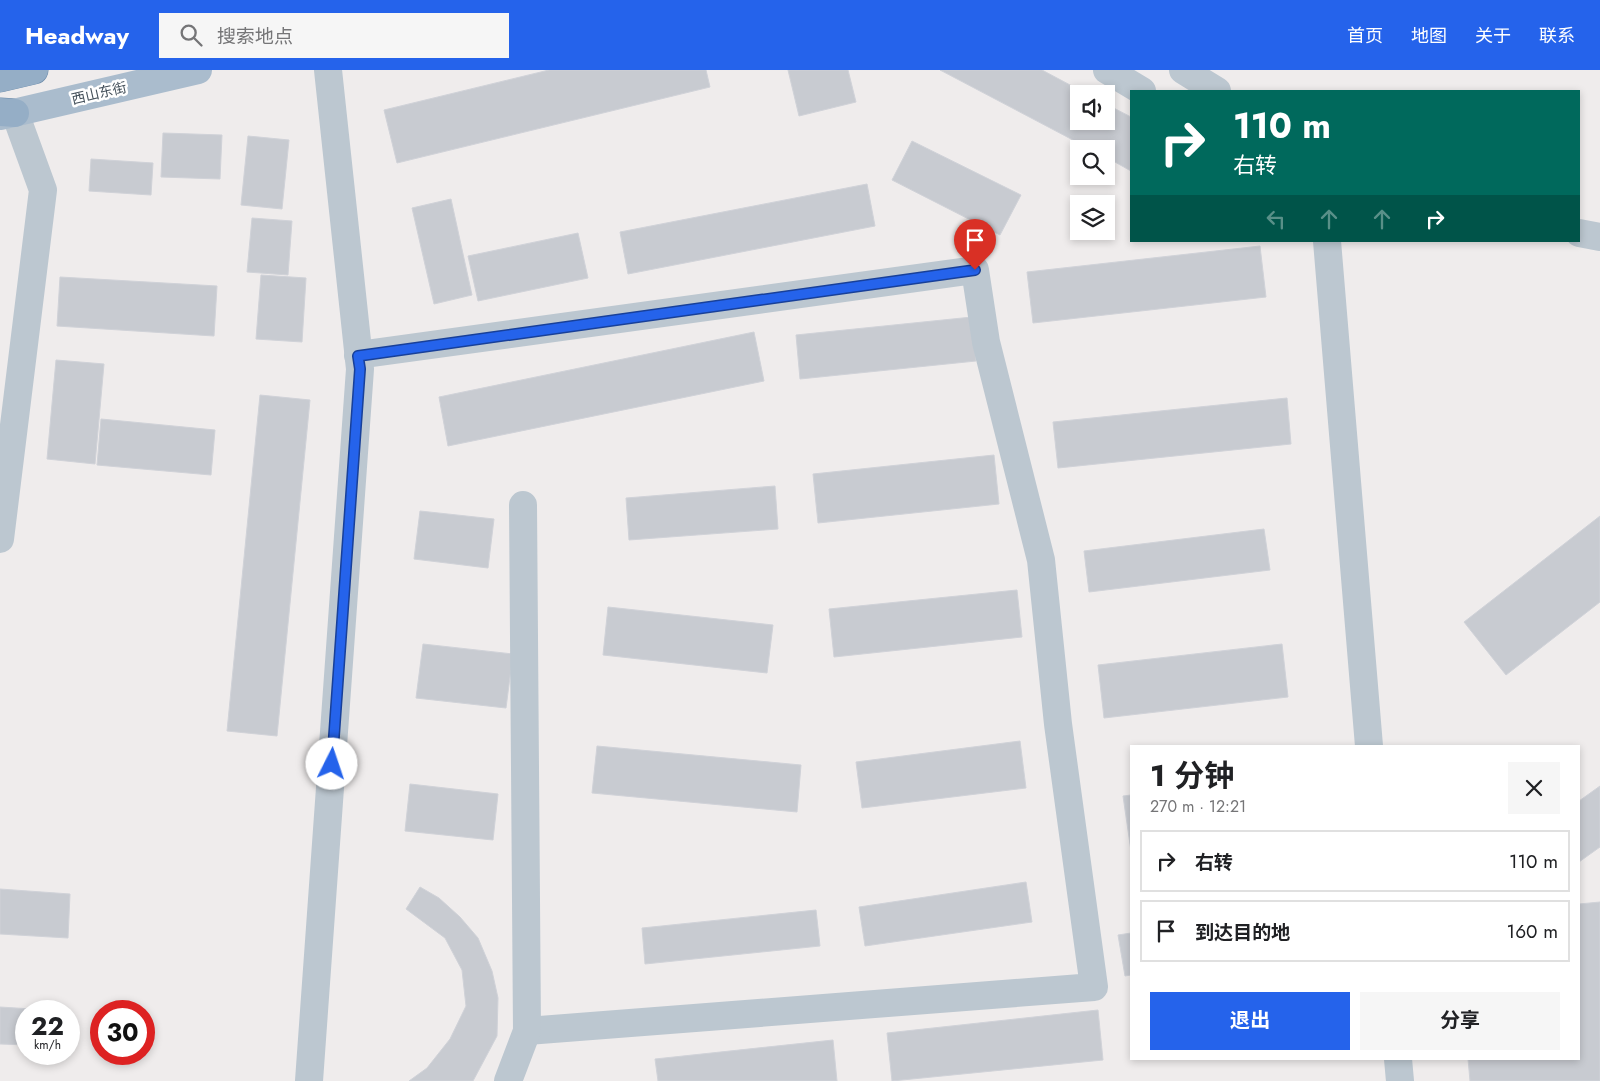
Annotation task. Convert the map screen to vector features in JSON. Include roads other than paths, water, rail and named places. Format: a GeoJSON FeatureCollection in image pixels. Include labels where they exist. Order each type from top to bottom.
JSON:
{"type":"FeatureCollection","features":[{"type":"Feature","properties":{"kind":"highway"},"geometry":{"type":"LineString","coordinates":[[0,78],[34,70]]}},
{"type":"Feature","properties":{"kind":"main road","name":"西山东街"},"geometry":{"type":"LineString","coordinates":[[5,114],[198,70]]}},
{"type":"Feature","properties":{"kind":"street"},"geometry":{"type":"LineString","coordinates":[[309,1081],[360,369],[328,70]]}},
{"type":"Feature","properties":{"kind":"street"},"geometry":{"type":"LineString","coordinates":[[1107,70],[1140,90]]}},
{"type":"Feature","properties":{"kind":"street"},"geometry":{"type":"LineString","coordinates":[[1183,70],[1215,90]]}},
{"type":"Feature","properties":{"kind":"street"},"geometry":{"type":"LineString","coordinates":[[0,538],[43,190],[5,114]]}},
{"type":"Feature","properties":{"kind":"street"},"geometry":{"type":"LineString","coordinates":[[1580,233],[1600,237]]}},
{"type":"Feature","properties":{"kind":"street"},"geometry":{"type":"LineString","coordinates":[[1327,242],[1369,745]]}},
{"type":"Feature","properties":{"kind":"street"},"geometry":{"type":"LineString","coordinates":[[358,356],[975,270],[986,342],[1041,560],[1058,724],[1094,988],[527,1031]]}},
{"type":"Feature","properties":{"kind":"street"},"geometry":{"type":"LineString","coordinates":[[508,1081],[527,1031],[523,505]]}},
{"type":"Feature","properties":{"kind":"street"},"geometry":{"type":"LineString","coordinates":[[1398,1060],[1400,1081]]}}]}
